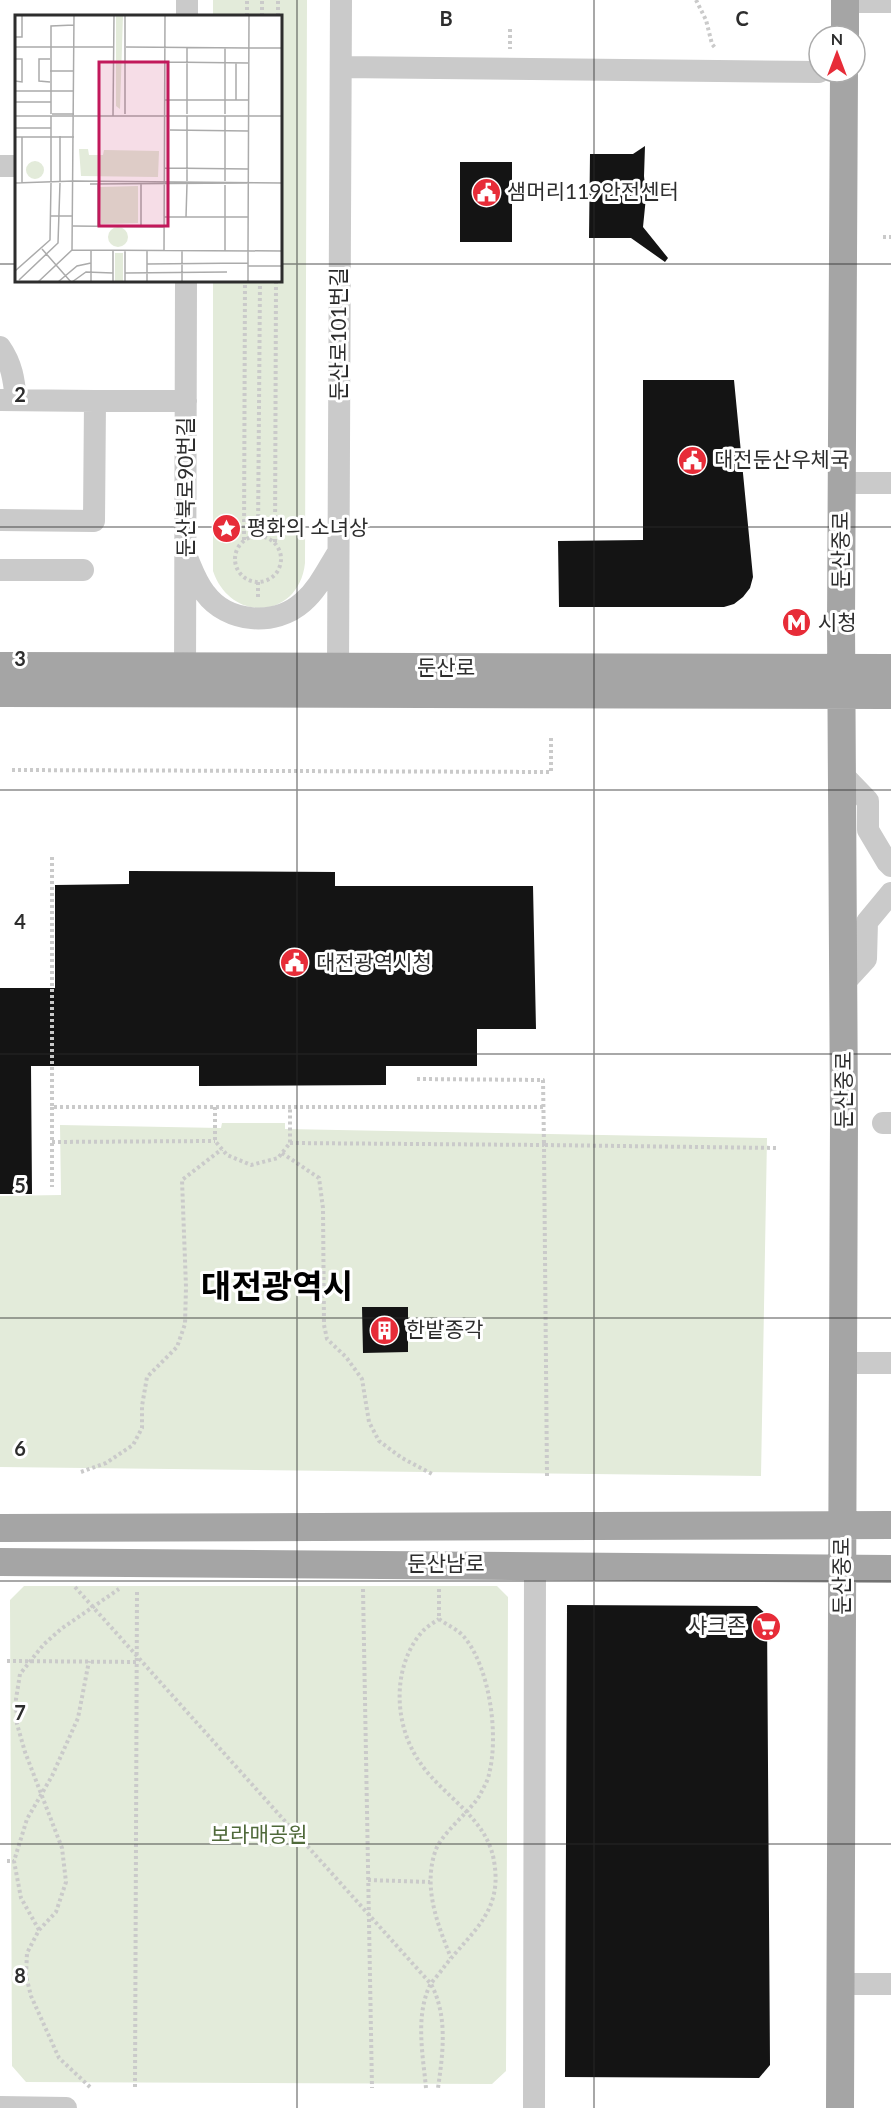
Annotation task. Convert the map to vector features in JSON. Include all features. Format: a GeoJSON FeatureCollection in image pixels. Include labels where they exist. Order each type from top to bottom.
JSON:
{"type":"FeatureCollection","features":[{"type":"Feature","properties":{"kind":"main road"},"geometry":{"type":"LineString","coordinates":[[845,1],[845,24]]}},
{"type":"Feature","properties":{"kind":"main road","name":"둔산중로"},"geometry":{"type":"LineString","coordinates":[[840,2108],[844,84]]}},
{"type":"Feature","properties":{"kind":"main road","name":"둔산로"},"geometry":{"type":"LineString","coordinates":[[0,666],[185,680],[841,682],[891,668]]}},
{"type":"Feature","properties":{"kind":"main road","name":"둔산로"},"geometry":{"type":"LineString","coordinates":[[0,693],[338,668],[841,682],[891,696]]}},
{"type":"Feature","properties":{"kind":"main road","name":"둔산남로"},"geometry":{"type":"LineString","coordinates":[[0,1528],[891,1526]]}},
{"type":"Feature","properties":{"kind":"main road","name":"둔산남로"},"geometry":{"type":"LineString","coordinates":[[0,1562],[891,1569]]}},
{"type":"Feature","properties":{"kind":"street","name":"둔산로101번길"},"geometry":{"type":"LineString","coordinates":[[338,668],[341,0]]}},
{"type":"Feature","properties":{"kind":"street"},"geometry":{"type":"LineString","coordinates":[[845,1],[891,2]]}},
{"type":"Feature","properties":{"kind":"street"},"geometry":{"type":"LineString","coordinates":[[340,67],[807,72]]}},
{"type":"Feature","properties":{"kind":"street"},"geometry":{"type":"LineString","coordinates":[[0,165],[15,166]]}},
{"type":"Feature","properties":{"kind":"street","name":"둔산북로90번길"},"geometry":{"type":"LineString","coordinates":[[185,680],[186,282]]}},
{"type":"Feature","properties":{"kind":"street"},"geometry":{"type":"LineString","coordinates":[[0,347],[9,361],[14,380],[8,400],[186,401]]}},
{"type":"Feature","properties":{"kind":"street"},"geometry":{"type":"LineString","coordinates":[[0,520],[94,521],[95,401]]}},
{"type":"Feature","properties":{"kind":"street"},"geometry":{"type":"LineString","coordinates":[[842,483],[891,483]]}},
{"type":"Feature","properties":{"kind":"street"},"geometry":{"type":"LineString","coordinates":[[186,555],[195,577],[206,594],[220,608],[239,616],[259,619],[282,615],[302,603],[317,585],[338,552]]}},
{"type":"Feature","properties":{"kind":"street"},"geometry":{"type":"LineString","coordinates":[[0,570],[83,570]]}},
{"type":"Feature","properties":{"kind":"street"},"geometry":{"type":"LineString","coordinates":[[842,774],[868,801],[868,830],[891,866]]}},
{"type":"Feature","properties":{"kind":"street"},"geometry":{"type":"LineString","coordinates":[[843,984],[866,959],[867,922],[891,893]]}},
{"type":"Feature","properties":{"kind":"street"},"geometry":{"type":"LineString","coordinates":[[843,1363],[891,1363]]}},
{"type":"Feature","properties":{"kind":"street"},"geometry":{"type":"LineString","coordinates":[[534,2108],[535,1565]]}},
{"type":"Feature","properties":{"kind":"street"},"geometry":{"type":"LineString","coordinates":[[840,1984],[891,1984]]}},
{"type":"Feature","properties":{"kind":"street"},"geometry":{"type":"LineString","coordinates":[[0,2107],[66,2108]]}},
{"type":"Feature","properties":{"kind":"path"},"geometry":{"type":"LineString","coordinates":[[696,0],[706,20],[712,44],[722,52]]}},
{"type":"Feature","properties":{"kind":"path"},"geometry":{"type":"LineString","coordinates":[[883,237],[891,237]]}},
{"type":"Feature","properties":{"kind":"path"},"geometry":{"type":"LineString","coordinates":[[244,540],[258,535],[264,536],[280,548],[282,556],[279,571],[273,577],[258,582],[244,578],[236,566],[236,552],[244,540],[245,282]]}},
{"type":"Feature","properties":{"kind":"path"},"geometry":{"type":"LineString","coordinates":[[258,535],[260,282]]}},
{"type":"Feature","properties":{"kind":"path"},"geometry":{"type":"LineString","coordinates":[[275,542],[276,282]]}},
{"type":"Feature","properties":{"kind":"path"},"geometry":{"type":"LineString","coordinates":[[12,770],[551,772],[551,738]]}},
{"type":"Feature","properties":{"kind":"path"},"geometry":{"type":"LineString","coordinates":[[52,857],[52,1187]]}},
{"type":"Feature","properties":{"kind":"path"},"geometry":{"type":"LineString","coordinates":[[417,1079],[543,1080],[547,1476]]}},
{"type":"Feature","properties":{"kind":"path"},"geometry":{"type":"LineString","coordinates":[[52,1107],[543,1107]]}},
{"type":"Feature","properties":{"kind":"path"},"geometry":{"type":"LineString","coordinates":[[215,1107],[215,1141],[227,1155],[251,1165],[278,1158],[290,1143],[290,1107]]}},
{"type":"Feature","properties":{"kind":"path"},"geometry":{"type":"LineString","coordinates":[[52,1142],[215,1141]]}},
{"type":"Feature","properties":{"kind":"path"},"geometry":{"type":"LineString","coordinates":[[290,1143],[778,1148]]}},
{"type":"Feature","properties":{"kind":"path"},"geometry":{"type":"LineString","coordinates":[[81,1472],[106,1463],[133,1445],[142,1428],[142,1406],[147,1377],[158,1363],[177,1347],[185,1324],[182,1180],[222,1149]]}},
{"type":"Feature","properties":{"kind":"path"},"geometry":{"type":"LineString","coordinates":[[282,1153],[319,1178],[323,1208],[324,1325],[327,1340],[346,1357],[362,1379],[369,1422],[379,1441],[402,1458],[434,1475]]}},
{"type":"Feature","properties":{"kind":"path"},"geometry":{"type":"LineString","coordinates":[[71,1582],[431,1984],[439,1999],[444,2046],[438,2088]]}},
{"type":"Feature","properties":{"kind":"path"},"geometry":{"type":"LineString","coordinates":[[135,2087],[137,1582]]}},
{"type":"Feature","properties":{"kind":"path"},"geometry":{"type":"LineString","coordinates":[[363,1582],[372,2088]]}},
{"type":"Feature","properties":{"kind":"path"},"geometry":{"type":"LineString","coordinates":[[439,1582],[439,1619]]}},
{"type":"Feature","properties":{"kind":"path"},"geometry":{"type":"LineString","coordinates":[[90,2087],[59,2058],[31,1996],[26,1976],[27,1953],[39,1930],[56,1912],[66,1882],[62,1848],[25,1752],[17,1724],[16,1699],[21,1674],[30,1660],[61,1629],[120,1588]]}},
{"type":"Feature","properties":{"kind":"path"},"geometry":{"type":"LineString","coordinates":[[439,1619],[464,1636],[476,1656],[486,1681],[492,1714],[492,1751],[489,1775],[478,1797],[435,1850],[430,1875],[436,1919],[451,1958]]}},
{"type":"Feature","properties":{"kind":"path"},"geometry":{"type":"LineString","coordinates":[[426,2088],[421,2028],[424,2005],[431,1984],[490,1909],[495,1888],[494,1861],[488,1844],[466,1811],[422,1765],[404,1728],[400,1705],[400,1685],[405,1661],[423,1631],[439,1619]]}},
{"type":"Feature","properties":{"kind":"path"},"geometry":{"type":"LineString","coordinates":[[7,1660],[138,1662]]}},
{"type":"Feature","properties":{"kind":"path"},"geometry":{"type":"LineString","coordinates":[[39,1930],[21,1898],[14,1861],[27,1819],[52,1776],[78,1718],[89,1661]]}},
{"type":"Feature","properties":{"kind":"path"},"geometry":{"type":"LineString","coordinates":[[7,1861],[14,1861]]}},
{"type":"Feature","properties":{"kind":"path"},"geometry":{"type":"LineString","coordinates":[[368,1880],[430,1882]]}},
{"type":"Feature","properties":{"kind":"green space"},"geometry":{"type":"Polygon","coordinates":[[[213,0],[307,0],[305,563],[300,582],[291,595],[278,604],[264,608],[248,607],[234,600],[222,588],[213,571],[213,282],[282,282],[282,15],[213,15],[213,0]]]}},
{"type":"Feature","properties":{"kind":"green space"},"geometry":{"type":"Polygon","coordinates":[[[222,1123],[285,1123],[285,1129],[767,1138],[761,1476],[0,1467],[0,1196],[61,1195],[60,1125],[221,1128],[222,1123]]]}},
{"type":"Feature","properties":{"kind":"green space","name":"보라매공원"},"geometry":{"type":"Polygon","coordinates":[[[24,1586],[497,1586],[508,1597],[506,2071],[492,2084],[26,2082],[12,2066],[10,1600],[24,1586]]]}},
{"type":"Feature","properties":{"kind":"building"},"geometry":{"type":"Polygon","coordinates":[[[645,146],[646,197],[643,227],[668,258],[665,262],[631,238],[589,238],[590,154],[633,154],[645,146]]]}},
{"type":"Feature","properties":{"kind":"building","name":"샘머리119안전센터"},"geometry":{"type":"Polygon","coordinates":[[[460,162],[512,162],[512,242],[460,242],[460,162]]]}},
{"type":"Feature","properties":{"kind":"building","name":"대전둔산우체국"},"geometry":{"type":"Polygon","coordinates":[[[643,380],[734,380],[753,577],[750,588],[734,604],[724,607],[559,607],[558,541],[643,540],[643,380]]]}},
{"type":"Feature","properties":{"kind":"building","name":"대전광역시청"},"geometry":{"type":"Polygon","coordinates":[[[129,871],[335,872],[335,886],[533,886],[536,1029],[477,1029],[477,1066],[386,1066],[386,1085],[199,1086],[199,1066],[31,1066],[32,1194],[0,1194],[0,988],[55,988],[55,885],[129,884],[129,871]]]}},
{"type":"Feature","properties":{"kind":"building","name":"한밭종각"},"geometry":{"type":"Polygon","coordinates":[[[362,1307],[408,1307],[408,1352],[363,1353],[362,1307]]]}},
{"type":"Feature","properties":{"kind":"building"},"geometry":{"type":"Polygon","coordinates":[[[567,1605],[757,1606],[767,1615],[770,2065],[759,2078],[565,2077],[567,1605]]]}},
{"type":"Feature","properties":{"kind":"place","name":"샘머리119안전센터"},"geometry":{"type":"Point","coordinates":[486,192]}},
{"type":"Feature","properties":{"kind":"place","name":"대전둔산우체국"},"geometry":{"type":"Point","coordinates":[693,460]}},
{"type":"Feature","properties":{"kind":"place","name":"평화의 소녀상"},"geometry":{"type":"Point","coordinates":[226,528]}},
{"type":"Feature","properties":{"kind":"place","name":"시청"},"geometry":{"type":"Point","coordinates":[797,623]}},
{"type":"Feature","properties":{"kind":"place","name":"대전광역시청"},"geometry":{"type":"Point","coordinates":[295,963]}},
{"type":"Feature","properties":{"kind":"place","name":"한밭종각"},"geometry":{"type":"Point","coordinates":[385,1330]}},
{"type":"Feature","properties":{"kind":"place","name":"샤크존"},"geometry":{"type":"Point","coordinates":[767,1626]}},
{"type":"Feature","properties":{"kind":"district","name":"대전광역시"},"geometry":{"type":"Point","coordinates":[277,1286]}}]}
